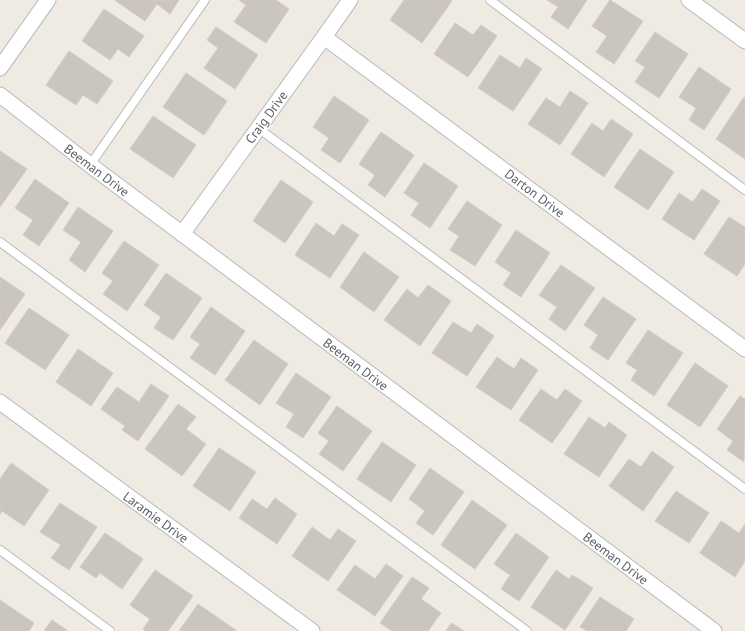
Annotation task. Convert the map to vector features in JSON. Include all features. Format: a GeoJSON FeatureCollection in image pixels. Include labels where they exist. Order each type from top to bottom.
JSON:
{"type":"FeatureCollection","features":[{"type":"Feature","properties":{"kind":"street"},"geometry":{"type":"LineString","coordinates":[[0,68],[48,0]]}},
{"type":"Feature","properties":{"kind":"street","name":"Craig Drive"},"geometry":{"type":"LineString","coordinates":[[182,234],[350,0]]}},
{"type":"Feature","properties":{"kind":"street"},"geometry":{"type":"LineString","coordinates":[[689,0],[745,41]]}},
{"type":"Feature","properties":{"kind":"street","name":"Darton Drive"},"geometry":{"type":"LineString","coordinates":[[324,37],[745,349]]}},
{"type":"Feature","properties":{"kind":"street","name":"Beeman Drive"},"geometry":{"type":"LineString","coordinates":[[0,95],[90,165],[714,631]]}},
{"type":"Feature","properties":{"kind":"street","name":"Laramie Drive"},"geometry":{"type":"LineString","coordinates":[[0,402],[312,631]]}},
{"type":"Feature","properties":{"kind":"lane"},"geometry":{"type":"LineString","coordinates":[[90,165],[205,0]]}},
{"type":"Feature","properties":{"kind":"lane"},"geometry":{"type":"LineString","coordinates":[[490,0],[745,190]]}},
{"type":"Feature","properties":{"kind":"lane"},"geometry":{"type":"LineString","coordinates":[[258,128],[745,489]]}},
{"type":"Feature","properties":{"kind":"lane"},"geometry":{"type":"LineString","coordinates":[[0,242],[527,631]]}},
{"type":"Feature","properties":{"kind":"lane"},"geometry":{"type":"LineString","coordinates":[[0,550],[110,631]]}},
{"type":"Feature","properties":{"kind":"building"},"geometry":{"type":"Polygon","coordinates":[[[116,0],[179,0],[170,14],[157,4],[145,21],[116,0]]]}},
{"type":"Feature","properties":{"kind":"building"},"geometry":{"type":"Polygon","coordinates":[[[239,0],[276,0],[289,9],[266,43],[234,22],[246,5],[239,0]]]}},
{"type":"Feature","properties":{"kind":"building"},"geometry":{"type":"Polygon","coordinates":[[[404,0],[452,1],[422,43],[390,20],[404,0]]]}},
{"type":"Feature","properties":{"kind":"building"},"geometry":{"type":"Polygon","coordinates":[[[547,0],[587,0],[568,29],[551,17],[558,7],[547,0]]]}},
{"type":"Feature","properties":{"kind":"building"},"geometry":{"type":"Polygon","coordinates":[[[610,0],[643,21],[614,64],[596,52],[607,36],[592,26],[610,0]]]}},
{"type":"Feature","properties":{"kind":"building"},"geometry":{"type":"Polygon","coordinates":[[[104,9],[144,36],[129,57],[118,49],[110,60],[82,41],[104,9]]]}},
{"type":"Feature","properties":{"kind":"building"},"geometry":{"type":"Polygon","coordinates":[[[455,23],[473,35],[481,25],[497,36],[468,77],[434,54],[455,23]]]}},
{"type":"Feature","properties":{"kind":"building"},"geometry":{"type":"Polygon","coordinates":[[[216,27],[258,55],[235,89],[204,68],[218,48],[207,40],[216,27]]]}},
{"type":"Feature","properties":{"kind":"building"},"geometry":{"type":"Polygon","coordinates":[[[655,32],[688,54],[659,98],[635,82],[645,67],[635,61],[655,32]]]}},
{"type":"Feature","properties":{"kind":"building"},"geometry":{"type":"Polygon","coordinates":[[[69,51],[113,81],[97,104],[83,95],[76,105],[46,85],[69,51]]]}},
{"type":"Feature","properties":{"kind":"building"},"geometry":{"type":"Polygon","coordinates":[[[500,55],[520,68],[526,58],[542,69],[513,111],[478,88],[500,55]]]}},
{"type":"Feature","properties":{"kind":"building"},"geometry":{"type":"Polygon","coordinates":[[[699,67],[731,89],[704,130],[689,120],[696,108],[679,97],[699,67]]]}},
{"type":"Feature","properties":{"kind":"building"},"geometry":{"type":"Polygon","coordinates":[[[186,73],[227,101],[204,135],[163,107],[186,73]]]}},
{"type":"Feature","properties":{"kind":"building"},"geometry":{"type":"Polygon","coordinates":[[[570,91],[588,103],[560,145],[528,124],[546,98],[560,107],[570,91]]]}},
{"type":"Feature","properties":{"kind":"building"},"geometry":{"type":"Polygon","coordinates":[[[334,96],[369,120],[340,163],[321,150],[329,138],[313,127],[334,96]]]}},
{"type":"Feature","properties":{"kind":"building"},"geometry":{"type":"Polygon","coordinates":[[[744,97],[745,98],[745,159],[716,139],[744,97]]]}},
{"type":"Feature","properties":{"kind":"building"},"geometry":{"type":"Polygon","coordinates":[[[153,116],[196,145],[173,178],[130,149],[153,116]]]}},
{"type":"Feature","properties":{"kind":"building"},"geometry":{"type":"Polygon","coordinates":[[[611,119],[633,134],[604,177],[571,154],[592,123],[603,131],[611,119]]]}},
{"type":"Feature","properties":{"kind":"building"},"geometry":{"type":"Polygon","coordinates":[[[381,132],[414,155],[385,197],[368,185],[375,175],[359,164],[381,132]]]}},
{"type":"Feature","properties":{"kind":"building"},"geometry":{"type":"Polygon","coordinates":[[[640,149],[674,172],[648,210],[614,187],[640,149]]]}},
{"type":"Feature","properties":{"kind":"building"},"geometry":{"type":"Polygon","coordinates":[[[0,151],[27,169],[0,207],[0,151]]]}},
{"type":"Feature","properties":{"kind":"building"},"geometry":{"type":"Polygon","coordinates":[[[424,163],[458,186],[430,228],[411,215],[419,203],[404,193],[424,163]]]}},
{"type":"Feature","properties":{"kind":"building"},"geometry":{"type":"Polygon","coordinates":[[[35,179],[69,203],[39,246],[23,235],[33,220],[15,208],[35,179]]]}},
{"type":"Feature","properties":{"kind":"building"},"geometry":{"type":"Polygon","coordinates":[[[281,180],[313,202],[285,243],[253,221],[281,180]]]}},
{"type":"Feature","properties":{"kind":"building"},"geometry":{"type":"Polygon","coordinates":[[[702,189],[720,201],[694,240],[662,219],[679,193],[693,202],[702,189]]]}},
{"type":"Feature","properties":{"kind":"building"},"geometry":{"type":"Polygon","coordinates":[[[467,201],[502,225],[475,266],[450,250],[459,236],[448,229],[467,201]]]}},
{"type":"Feature","properties":{"kind":"building"},"geometry":{"type":"Polygon","coordinates":[[[78,207],[113,231],[85,272],[69,260],[81,242],[63,230],[78,207]]]}},
{"type":"Feature","properties":{"kind":"building"},"geometry":{"type":"Polygon","coordinates":[[[729,217],[745,227],[745,264],[737,276],[704,254],[729,217]]]}},
{"type":"Feature","properties":{"kind":"building"},"geometry":{"type":"Polygon","coordinates":[[[316,223],[334,236],[342,224],[359,235],[330,278],[295,255],[316,223]]]}},
{"type":"Feature","properties":{"kind":"building"},"geometry":{"type":"Polygon","coordinates":[[[516,230],[550,253],[521,297],[503,285],[511,273],[495,262],[516,230]]]}},
{"type":"Feature","properties":{"kind":"building"},"geometry":{"type":"Polygon","coordinates":[[[124,241],[159,265],[127,311],[103,294],[113,281],[102,273],[124,241]]]}},
{"type":"Feature","properties":{"kind":"building"},"geometry":{"type":"Polygon","coordinates":[[[364,252],[399,277],[374,312],[340,287],[364,252]]]}},
{"type":"Feature","properties":{"kind":"building"},"geometry":{"type":"Polygon","coordinates":[[[561,265],[595,288],[565,331],[549,319],[557,307],[539,295],[561,265]]]}},
{"type":"Feature","properties":{"kind":"building"},"geometry":{"type":"Polygon","coordinates":[[[166,273],[202,298],[173,340],[154,328],[161,317],[144,305],[166,273]]]}},
{"type":"Feature","properties":{"kind":"building"},"geometry":{"type":"Polygon","coordinates":[[[0,277],[25,294],[0,330],[0,277]]]}},
{"type":"Feature","properties":{"kind":"building"},"geometry":{"type":"Polygon","coordinates":[[[428,285],[451,301],[420,346],[384,320],[407,289],[418,298],[428,285]]]}},
{"type":"Feature","properties":{"kind":"building"},"geometry":{"type":"Polygon","coordinates":[[[603,297],[636,319],[608,360],[590,348],[598,335],[584,325],[603,297]]]}},
{"type":"Feature","properties":{"kind":"building"},"geometry":{"type":"Polygon","coordinates":[[[211,307],[245,331],[215,375],[190,358],[200,344],[190,337],[211,307]]]}},
{"type":"Feature","properties":{"kind":"building"},"geometry":{"type":"Polygon","coordinates":[[[29,308],[69,335],[45,370],[5,343],[29,308]]]}},
{"type":"Feature","properties":{"kind":"building"},"geometry":{"type":"Polygon","coordinates":[[[453,322],[471,333],[477,324],[494,336],[467,376],[432,353],[453,322]]]}},
{"type":"Feature","properties":{"kind":"building"},"geometry":{"type":"Polygon","coordinates":[[[648,330],[683,353],[654,396],[631,380],[637,370],[626,363],[648,330]]]}},
{"type":"Feature","properties":{"kind":"building"},"geometry":{"type":"Polygon","coordinates":[[[254,340],[288,364],[260,405],[225,380],[254,340]]]}},
{"type":"Feature","properties":{"kind":"building"},"geometry":{"type":"Polygon","coordinates":[[[78,349],[113,373],[91,406],[56,382],[78,349]]]}},
{"type":"Feature","properties":{"kind":"building"},"geometry":{"type":"Polygon","coordinates":[[[497,357],[514,369],[521,358],[538,370],[511,410],[476,387],[497,357]]]}},
{"type":"Feature","properties":{"kind":"building"},"geometry":{"type":"Polygon","coordinates":[[[695,363],[728,386],[700,427],[667,405],[695,363]]]}},
{"type":"Feature","properties":{"kind":"building"},"geometry":{"type":"Polygon","coordinates":[[[296,373],[331,397],[303,438],[286,427],[294,414],[276,403],[296,373]]]}},
{"type":"Feature","properties":{"kind":"building"},"geometry":{"type":"Polygon","coordinates":[[[151,384],[169,396],[138,441],[122,430],[125,426],[101,409],[117,387],[139,402],[151,384]]]}},
{"type":"Feature","properties":{"kind":"building"},"geometry":{"type":"Polygon","coordinates":[[[541,389],[557,400],[565,389],[582,401],[552,443],[519,420],[541,389]]]}},
{"type":"Feature","properties":{"kind":"building"},"geometry":{"type":"Polygon","coordinates":[[[740,396],[745,399],[744,462],[727,450],[733,441],[717,429],[740,396]]]}},
{"type":"Feature","properties":{"kind":"building"},"geometry":{"type":"Polygon","coordinates":[[[178,404],[196,417],[186,429],[206,444],[182,476],[145,449],[178,404]]]}},
{"type":"Feature","properties":{"kind":"building"},"geometry":{"type":"Polygon","coordinates":[[[337,406],[372,431],[343,471],[319,454],[329,441],[318,433],[337,406]]]}},
{"type":"Feature","properties":{"kind":"building"},"geometry":{"type":"Polygon","coordinates":[[[589,417],[605,428],[609,422],[627,435],[599,477],[564,454],[589,417]]]}},
{"type":"Feature","properties":{"kind":"building"},"geometry":{"type":"Polygon","coordinates":[[[382,442],[416,465],[391,502],[357,479],[382,442]]]}},
{"type":"Feature","properties":{"kind":"building"},"geometry":{"type":"Polygon","coordinates":[[[219,448],[256,472],[230,511],[193,486],[219,448]]]}},
{"type":"Feature","properties":{"kind":"building"},"geometry":{"type":"Polygon","coordinates":[[[652,451],[674,467],[643,511],[609,486],[629,459],[641,467],[652,451]]]}},
{"type":"Feature","properties":{"kind":"building"},"geometry":{"type":"Polygon","coordinates":[[[11,463],[49,490],[24,526],[2,511],[0,514],[0,479],[11,463]]]}},
{"type":"Feature","properties":{"kind":"building"},"geometry":{"type":"Polygon","coordinates":[[[430,468],[464,492],[433,535],[416,523],[425,511],[409,499],[430,468]]]}},
{"type":"Feature","properties":{"kind":"building"},"geometry":{"type":"Polygon","coordinates":[[[676,491],[709,513],[689,543],[655,521],[676,491]]]}},
{"type":"Feature","properties":{"kind":"building"},"geometry":{"type":"Polygon","coordinates":[[[275,498],[297,514],[277,544],[239,518],[252,499],[267,509],[275,498]]]}},
{"type":"Feature","properties":{"kind":"building"},"geometry":{"type":"Polygon","coordinates":[[[472,500],[507,525],[475,569],[441,545],[472,500]]]}},
{"type":"Feature","properties":{"kind":"building"},"geometry":{"type":"Polygon","coordinates":[[[60,503],[97,527],[69,570],[51,558],[61,545],[40,532],[60,503]]]}},
{"type":"Feature","properties":{"kind":"building"},"geometry":{"type":"Polygon","coordinates":[[[721,521],[739,533],[745,524],[745,561],[735,577],[700,553],[721,521]]]}},
{"type":"Feature","properties":{"kind":"building"},"geometry":{"type":"Polygon","coordinates":[[[312,527],[330,540],[338,529],[356,541],[328,581],[292,556],[312,527]]]}},
{"type":"Feature","properties":{"kind":"building"},"geometry":{"type":"Polygon","coordinates":[[[105,533],[143,559],[122,589],[100,573],[96,578],[80,567],[105,533]]]}},
{"type":"Feature","properties":{"kind":"building"},"geometry":{"type":"Polygon","coordinates":[[[516,533],[549,557],[519,601],[501,589],[510,575],[494,564],[516,533]]]}},
{"type":"Feature","properties":{"kind":"building"},"geometry":{"type":"Polygon","coordinates":[[[386,564],[403,576],[375,616],[337,590],[355,565],[375,579],[386,564]]]}},
{"type":"Feature","properties":{"kind":"building"},"geometry":{"type":"Polygon","coordinates":[[[155,570],[193,596],[168,631],[145,631],[143,629],[150,619],[130,605],[155,570]]]}},
{"type":"Feature","properties":{"kind":"building"},"geometry":{"type":"Polygon","coordinates":[[[556,570],[569,579],[572,575],[593,588],[565,630],[531,607],[556,570]]]}},
{"type":"Feature","properties":{"kind":"building"},"geometry":{"type":"Polygon","coordinates":[[[412,577],[429,588],[421,599],[441,613],[428,631],[392,631],[380,623],[412,577]]]}},
{"type":"Feature","properties":{"kind":"building"},"geometry":{"type":"Polygon","coordinates":[[[600,597],[634,619],[626,631],[587,631],[580,627],[600,597]]]}},
{"type":"Feature","properties":{"kind":"building"},"geometry":{"type":"Polygon","coordinates":[[[0,600],[34,623],[29,631],[0,631],[0,600]]]}},
{"type":"Feature","properties":{"kind":"building"},"geometry":{"type":"Polygon","coordinates":[[[198,604],[237,631],[179,631],[198,604]]]}},
{"type":"Feature","properties":{"kind":"building"},"geometry":{"type":"Polygon","coordinates":[[[52,620],[68,631],[44,631],[52,620]]]}},
{"type":"Feature","properties":{"kind":"building"},"geometry":{"type":"Polygon","coordinates":[[[451,623],[464,631],[446,631],[451,623]]]}}]}
